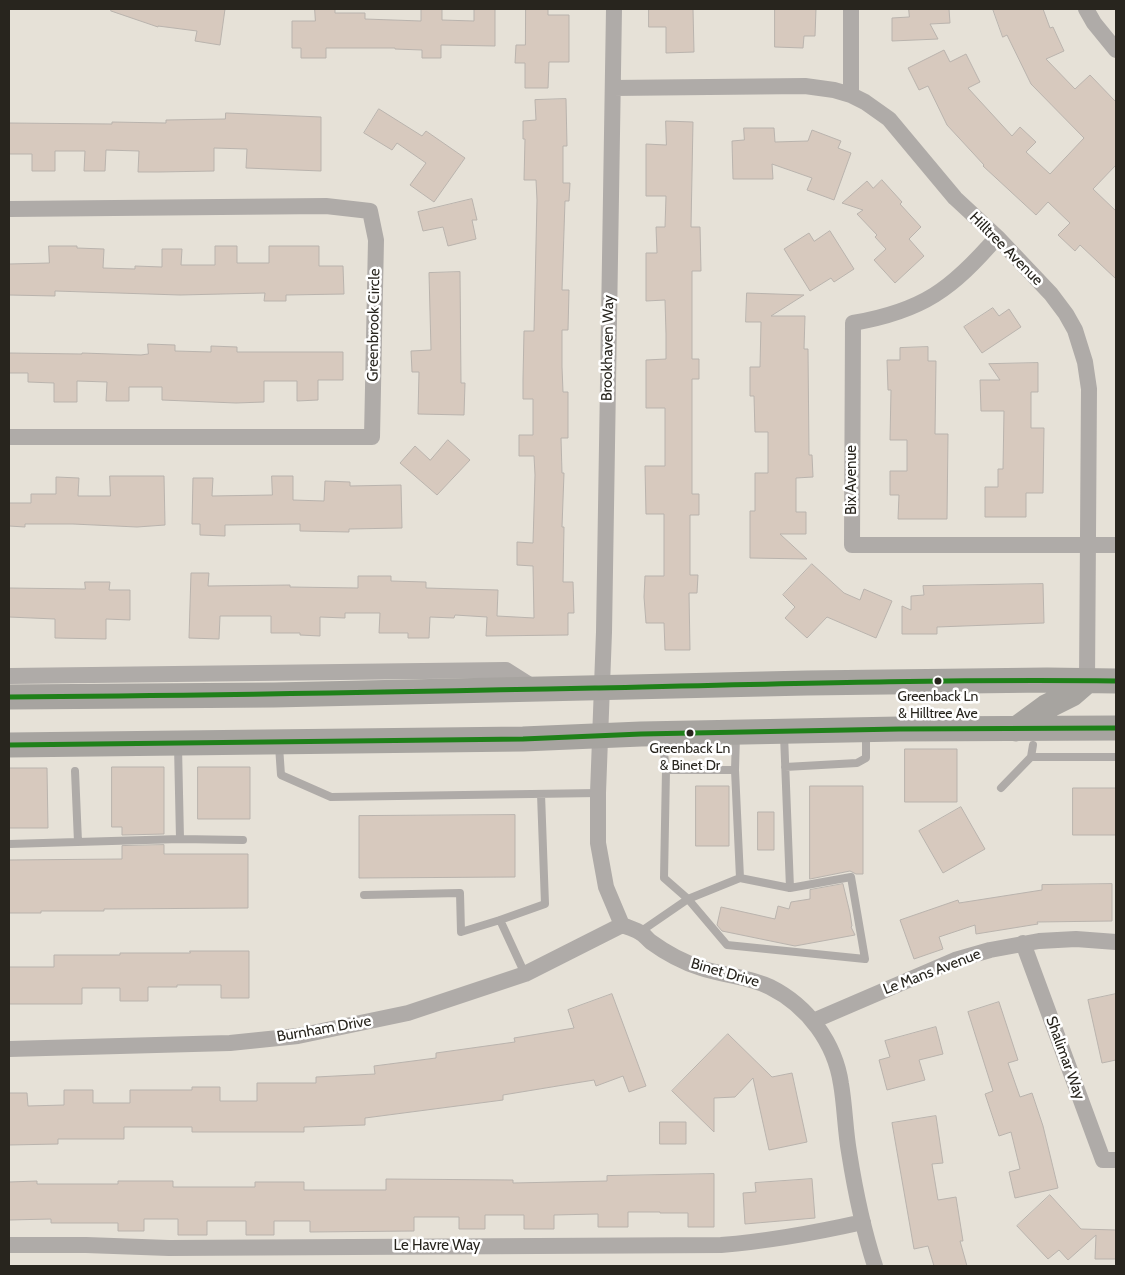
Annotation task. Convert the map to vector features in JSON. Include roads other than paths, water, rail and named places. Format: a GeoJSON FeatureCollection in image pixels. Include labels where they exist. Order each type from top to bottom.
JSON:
{"type":"FeatureCollection","features":[{"type":"Feature","properties":{"kind":"main road"},"geometry":{"type":"LineString","coordinates":[[9,697],[274,695],[807,683],[1116,680]]}},
{"type":"Feature","properties":{"kind":"main road"},"geometry":{"type":"LineString","coordinates":[[1024,737],[1046,706],[1072,694],[1087,681]]}},
{"type":"Feature","properties":{"kind":"main road"},"geometry":{"type":"LineString","coordinates":[[9,745],[523,740],[662,734],[866,730],[1024,737],[1116,728]]}},
{"type":"Feature","properties":{"kind":"street","name":"Brookhaven Way"},"geometry":{"type":"LineString","coordinates":[[601,687],[604,632],[614,9]]}},
{"type":"Feature","properties":{"kind":"street"},"geometry":{"type":"LineString","coordinates":[[850,95],[851,9]]}},
{"type":"Feature","properties":{"kind":"street"},"geometry":{"type":"LineString","coordinates":[[1086,9],[1094,23],[1116,50]]}},
{"type":"Feature","properties":{"kind":"street","name":"Hilltree Avenue"},"geometry":{"type":"LineString","coordinates":[[613,88],[805,86],[820,87],[850,95],[865,102],[889,119],[955,198],[997,237],[1051,294],[1075,330],[1085,362],[1089,389],[1087,681]]}},
{"type":"Feature","properties":{"kind":"street","name":"Greenbrook Circle"},"geometry":{"type":"LineString","coordinates":[[9,209],[326,206],[370,211],[376,240],[372,437],[9,438]]}},
{"type":"Feature","properties":{"kind":"street","name":"Bix Avenue"},"geometry":{"type":"LineString","coordinates":[[997,237],[964,274],[938,293],[910,308],[880,318],[853,323],[852,545],[1116,545]]}},
{"type":"Feature","properties":{"kind":"street"},"geometry":{"type":"LineString","coordinates":[[9,676],[506,670],[538,690]]}},
{"type":"Feature","properties":{"kind":"street"},"geometry":{"type":"LineString","coordinates":[[601,687],[598,843],[606,887],[622,925]]}},
{"type":"Feature","properties":{"kind":"street","name":"Binet Drive"},"geometry":{"type":"LineString","coordinates":[[622,925],[640,932],[651,942],[675,957],[701,968],[745,978],[771,987],[793,1001],[814,1021],[834,1057],[841,1083],[853,1180],[875,1266]]}},
{"type":"Feature","properties":{"kind":"street","name":"Burnham Drive"},"geometry":{"type":"LineString","coordinates":[[9,1049],[230,1043],[298,1036],[408,1013],[525,974],[622,925]]}},
{"type":"Feature","properties":{"kind":"street","name":"Le Mans Avenue"},"geometry":{"type":"LineString","coordinates":[[814,1021],[955,960],[990,950],[1023,943],[1076,939],[1116,942]]}},
{"type":"Feature","properties":{"kind":"street","name":"Shalimar Way"},"geometry":{"type":"LineString","coordinates":[[1023,943],[1103,1160],[1116,1160]]}},
{"type":"Feature","properties":{"kind":"street","name":"Le Havre Way"},"geometry":{"type":"LineString","coordinates":[[9,1246],[86,1245],[179,1248],[722,1245],[804,1236],[863,1222]]}},
{"type":"Feature","properties":{"kind":"lane"},"geometry":{"type":"LineString","coordinates":[[785,767],[857,762],[866,758],[866,730]]}},
{"type":"Feature","properties":{"kind":"lane"},"geometry":{"type":"LineString","coordinates":[[736,733],[740,878]]}},
{"type":"Feature","properties":{"kind":"lane"},"geometry":{"type":"LineString","coordinates":[[784,733],[790,888]]}},
{"type":"Feature","properties":{"kind":"lane"},"geometry":{"type":"LineString","coordinates":[[640,932],[688,899],[740,878],[790,888],[851,877],[865,959],[727,945],[688,899],[664,878],[666,770],[662,734]]}},
{"type":"Feature","properties":{"kind":"lane"},"geometry":{"type":"LineString","coordinates":[[1024,737],[1030,757]]}},
{"type":"Feature","properties":{"kind":"lane"},"geometry":{"type":"LineString","coordinates":[[279,742],[280,775],[331,797],[598,793]]}},
{"type":"Feature","properties":{"kind":"lane"},"geometry":{"type":"LineString","coordinates":[[178,744],[180,839]]}},
{"type":"Feature","properties":{"kind":"lane"},"geometry":{"type":"LineString","coordinates":[[1001,788],[1030,757],[1116,757]]}},
{"type":"Feature","properties":{"kind":"lane"},"geometry":{"type":"LineString","coordinates":[[666,770],[736,770]]}},
{"type":"Feature","properties":{"kind":"lane"},"geometry":{"type":"LineString","coordinates":[[76,772],[78,842]]}},
{"type":"Feature","properties":{"kind":"lane"},"geometry":{"type":"LineString","coordinates":[[364,895],[460,893],[461,932],[545,904],[542,794]]}},
{"type":"Feature","properties":{"kind":"lane"},"geometry":{"type":"LineString","coordinates":[[9,844],[180,839],[243,840]]}},
{"type":"Feature","properties":{"kind":"lane"},"geometry":{"type":"LineString","coordinates":[[500,920],[525,974]]}},
{"type":"Feature","properties":{"kind":"place","name":"Greenback Ln & Hilltree Ave"},"geometry":{"type":"Point","coordinates":[938,681]}},
{"type":"Feature","properties":{"kind":"place","name":"Greenback Ln & Binet Dr"},"geometry":{"type":"Point","coordinates":[690,733]}}]}
